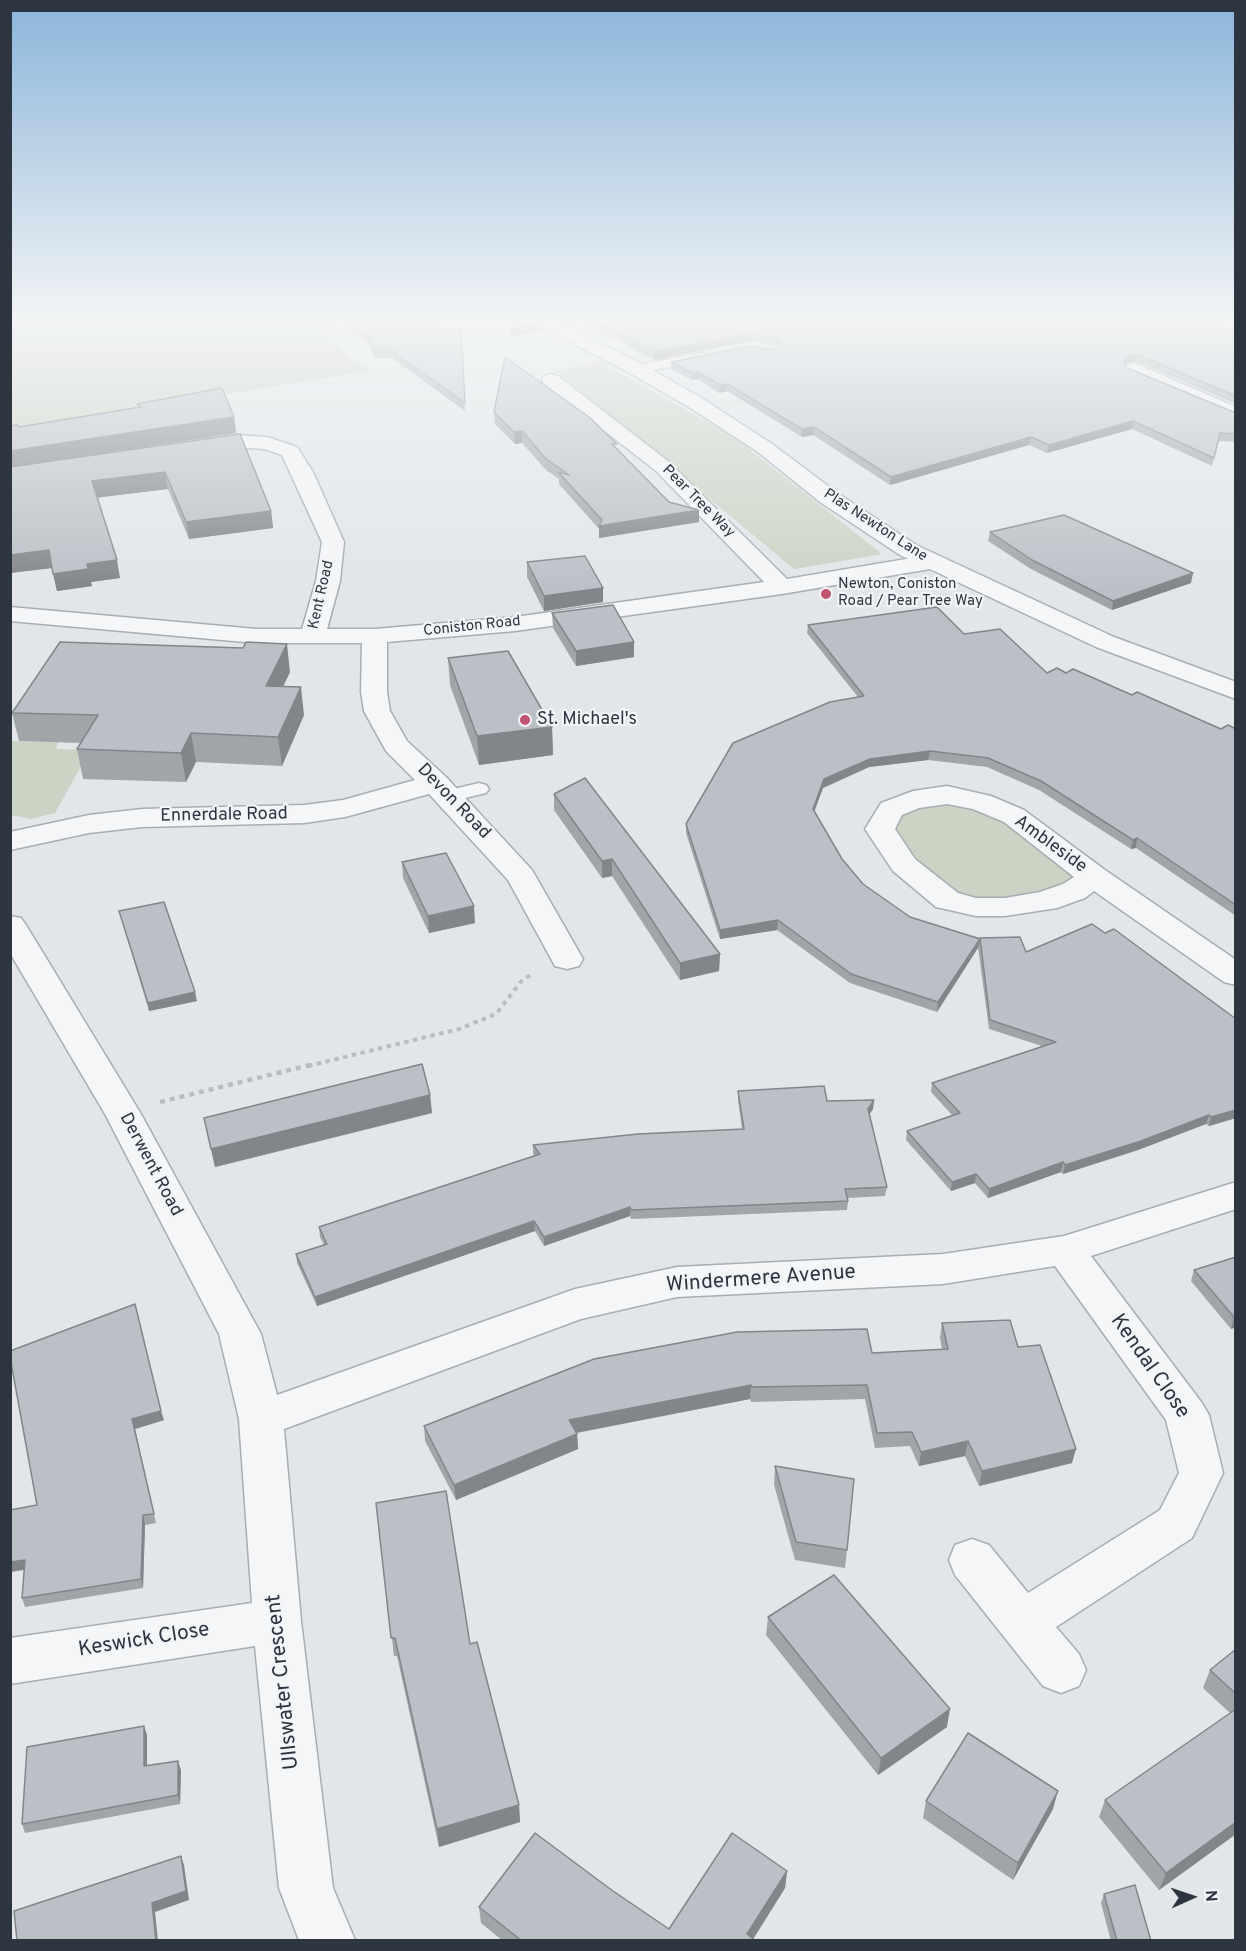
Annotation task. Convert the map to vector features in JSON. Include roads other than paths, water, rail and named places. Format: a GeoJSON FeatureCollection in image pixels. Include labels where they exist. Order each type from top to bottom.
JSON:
{"type":"FeatureCollection","features":[{"type":"Feature","properties":{"kind":"street","name":"Pear Tree Way"},"geometry":{"type":"LineString","coordinates":[[588,409],[662,466],[782,586]]}},
{"type":"Feature","properties":{"kind":"street","name":"Plas Newton Lane"},"geometry":{"type":"LineString","coordinates":[[705,409],[765,448],[828,497],[930,562],[1105,642],[1236,691]]}},
{"type":"Feature","properties":{"kind":"street","name":"Kent Road"},"geometry":{"type":"LineString","coordinates":[[178,448],[236,441],[267,443],[290,451],[302,472],[333,542],[328,581],[312,636]]}},
{"type":"Feature","properties":{"kind":"street","name":"Coniston Road"},"geometry":{"type":"LineString","coordinates":[[11,614],[202,633],[375,636],[515,624],[782,586],[930,562]]}},
{"type":"Feature","properties":{"kind":"street","name":"Devon Road"},"geometry":{"type":"LineString","coordinates":[[375,636],[374,692],[377,711],[396,745],[442,790],[521,876],[567,959]]}},
{"type":"Feature","properties":{"kind":"street","name":"Ennerdale Road"},"geometry":{"type":"LineString","coordinates":[[10,841],[89,824],[142,818],[304,814],[442,790]]}},
{"type":"Feature","properties":{"kind":"street","name":"Ambleside"},"geometry":{"type":"LineString","coordinates":[[1094,877],[1074,891],[1046,901],[1005,907],[976,907],[947,900],[904,866],[880,829],[891,809],[913,800],[947,795],[981,802],[1014,816],[1094,877],[1236,975]]}},
{"type":"Feature","properties":{"kind":"street","name":"Derwent Road"},"geometry":{"type":"LineString","coordinates":[[10,925],[123,1114],[240,1334],[261,1419]]}},
{"type":"Feature","properties":{"kind":"street","name":"Windermere Avenue"},"geometry":{"type":"LineString","coordinates":[[261,1419],[575,1305],[677,1282],[943,1269],[1065,1250],[1236,1195]]}},
{"type":"Feature","properties":{"kind":"street","name":"Kendal Close"},"geometry":{"type":"LineString","coordinates":[[1022,1623],[1176,1524],[1201,1473],[1187,1415],[1065,1250]]}},
{"type":"Feature","properties":{"kind":"street","name":"Ullswater Crescent"},"geometry":{"type":"LineString","coordinates":[[261,1419],[277,1621],[306,1888],[327,1941]]}},
{"type":"Feature","properties":{"kind":"street"},"geometry":{"type":"LineString","coordinates":[[972,1560],[1061,1670]]}},
{"type":"Feature","properties":{"kind":"street","name":"Keswick Close"},"geometry":{"type":"LineString","coordinates":[[10,1661],[277,1621]]}},
{"type":"Feature","properties":{"kind":"lane"},"geometry":{"type":"LineString","coordinates":[[442,790],[479,789]]}},
{"type":"Feature","properties":{"kind":"place","name":"Newton, Coniston Road / Pear Tree Way"},"geometry":{"type":"Point","coordinates":[826,594]}},
{"type":"Feature","properties":{"kind":"place","name":"St. Michael's"},"geometry":{"type":"Point","coordinates":[525,720]}}]}
